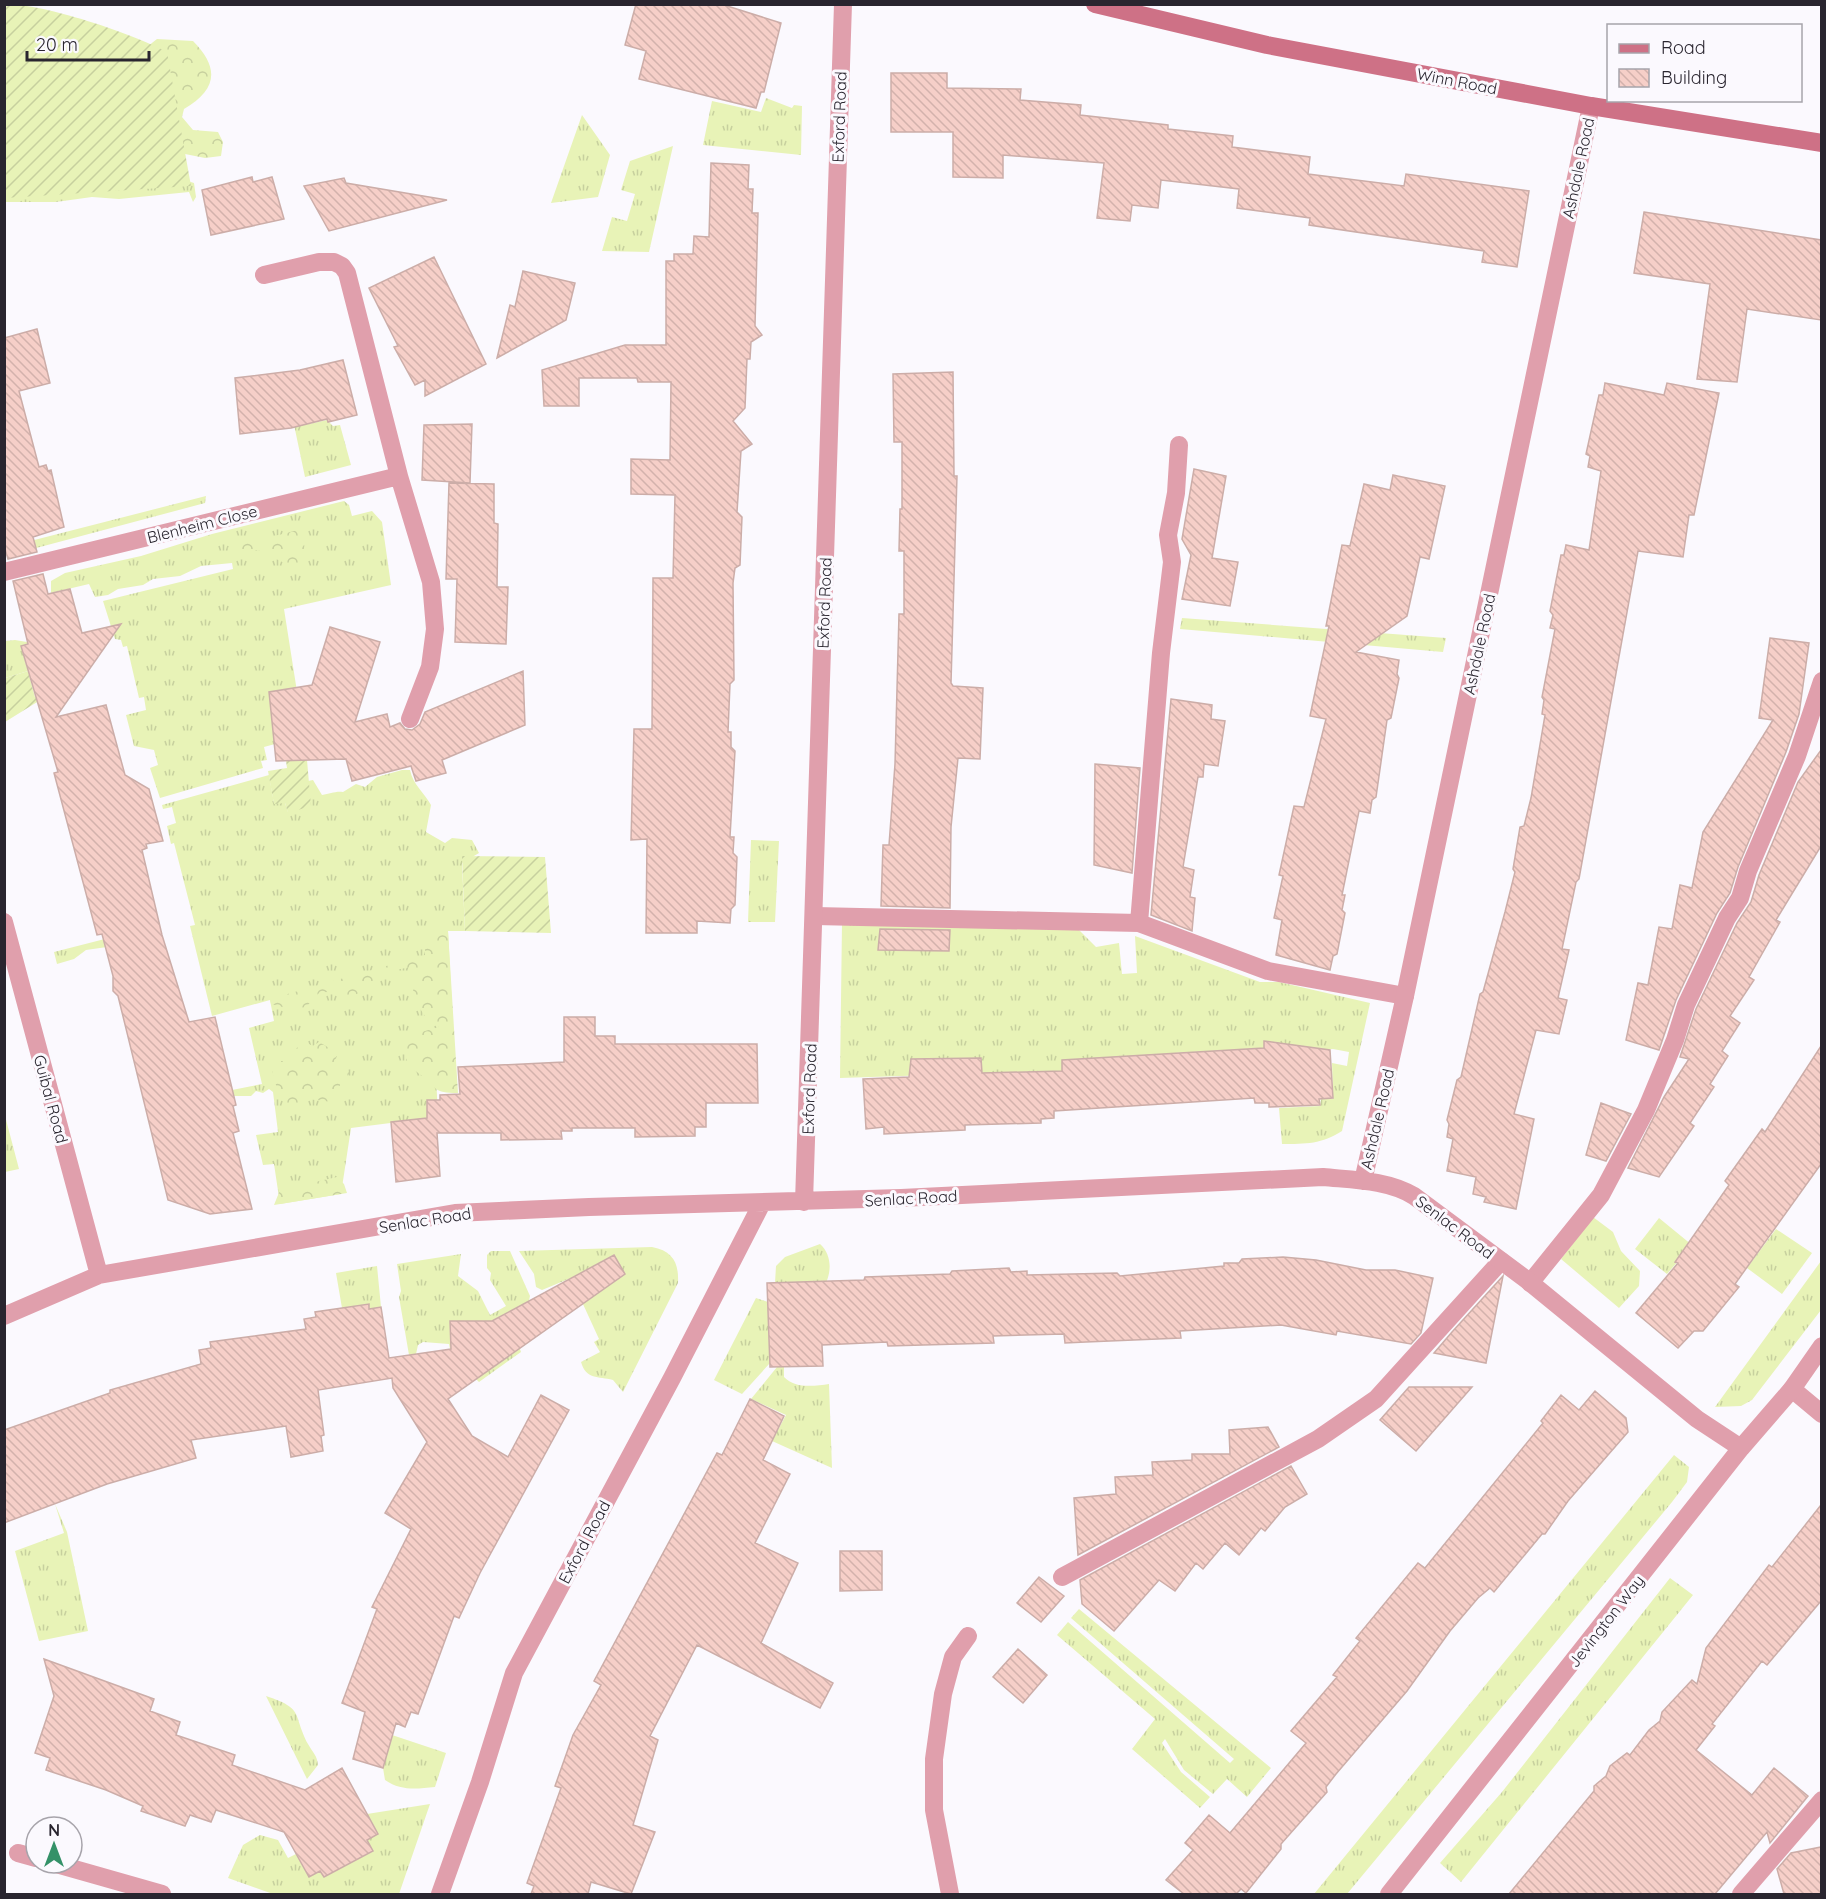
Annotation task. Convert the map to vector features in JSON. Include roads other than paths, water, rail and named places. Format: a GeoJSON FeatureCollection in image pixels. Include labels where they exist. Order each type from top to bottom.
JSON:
{"type":"FeatureCollection","features":[{"type":"Feature","properties":{"kind":"street","name":"Exford Road"},"geometry":{"type":"LineString","coordinates":[[804,1202],[843,4]]}},
{"type":"Feature","properties":{"kind":"street","name":"Winn Road"},"geometry":{"type":"LineString","coordinates":[[1095,4],[1267,45],[1591,106],[1821,143]]}},
{"type":"Feature","properties":{"kind":"street","name":"Ashdale Road"},"geometry":{"type":"LineString","coordinates":[[1363,1181],[1406,996],[1591,106]]}},
{"type":"Feature","properties":{"kind":"street"},"geometry":{"type":"LineString","coordinates":[[264,275],[319,262],[334,262],[342,266],[347,273],[399,476],[431,582],[435,629],[426,681],[410,719]]}},
{"type":"Feature","properties":{"kind":"street"},"geometry":{"type":"LineString","coordinates":[[1139,923],[1161,653],[1172,562],[1168,535],[1176,493],[1179,445]]}},
{"type":"Feature","properties":{"kind":"street","name":"Blenheim Close"},"geometry":{"type":"LineString","coordinates":[[4,572],[399,476]]}},
{"type":"Feature","properties":{"kind":"street"},"geometry":{"type":"LineString","coordinates":[[1530,1283],[1601,1195],[1646,1110],[1676,1040],[1686,1005],[1727,918],[1740,898],[1748,871],[1797,756],[1821,681]]}},
{"type":"Feature","properties":{"kind":"street"},"geometry":{"type":"LineString","coordinates":[[814,916],[1139,923],[1268,970],[1406,996]]}},
{"type":"Feature","properties":{"kind":"street","name":"Guibal Road"},"geometry":{"type":"LineString","coordinates":[[4,922],[99,1275]]}},
{"type":"Feature","properties":{"kind":"street","name":"Senlac Road"},"geometry":{"type":"LineString","coordinates":[[4,1316],[99,1275],[455,1213],[804,1202],[1323,1178],[1363,1181],[1405,1190],[1530,1283],[1697,1419],[1741,1448]]}},
{"type":"Feature","properties":{"kind":"street","name":"Exford Road"},"geometry":{"type":"LineString","coordinates":[[440,1894],[480,1782],[514,1673],[672,1378],[762,1203]]}},
{"type":"Feature","properties":{"kind":"street"},"geometry":{"type":"LineString","coordinates":[[1062,1577],[1318,1439],[1376,1399],[1501,1261]]}},
{"type":"Feature","properties":{"kind":"street","name":"Jevington Way"},"geometry":{"type":"LineString","coordinates":[[1389,1894],[1741,1448],[1792,1389],[1821,1346]]}},
{"type":"Feature","properties":{"kind":"street"},"geometry":{"type":"LineString","coordinates":[[1792,1389],[1821,1414]]}},
{"type":"Feature","properties":{"kind":"street"},"geometry":{"type":"LineString","coordinates":[[950,1894],[934,1810],[934,1759],[943,1694],[953,1657],[968,1636]]}},
{"type":"Feature","properties":{"kind":"street"},"geometry":{"type":"LineString","coordinates":[[1741,1894],[1821,1800]]}},
{"type":"Feature","properties":{"kind":"street"},"geometry":{"type":"LineString","coordinates":[[18,1853],[24,1855]]}},
{"type":"Feature","properties":{"kind":"street"},"geometry":{"type":"LineString","coordinates":[[84,1872],[162,1894]]}}]}
